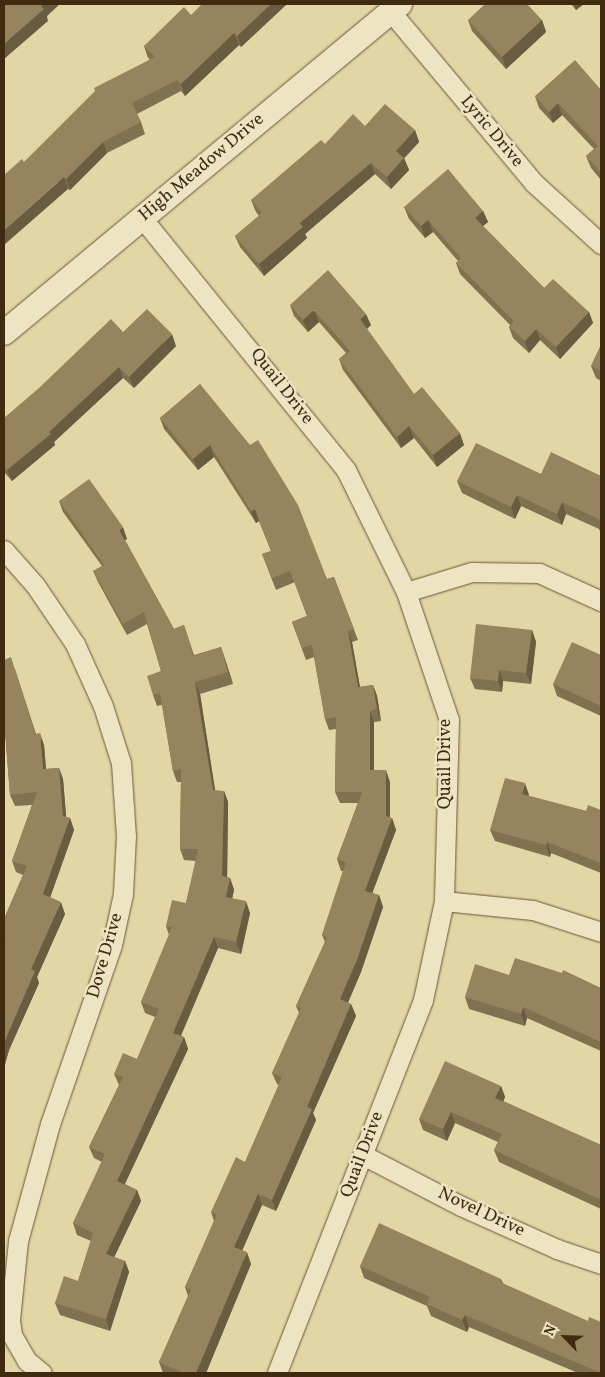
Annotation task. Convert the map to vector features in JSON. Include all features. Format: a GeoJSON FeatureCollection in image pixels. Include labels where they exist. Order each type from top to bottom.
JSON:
{"type":"FeatureCollection","features":[{"type":"Feature","properties":{"kind":"street","name":"High Meadow Drive"},"geometry":{"type":"LineString","coordinates":[[4,333],[395,8]]}},
{"type":"Feature","properties":{"kind":"street","name":"Lyric Drive"},"geometry":{"type":"LineString","coordinates":[[395,8],[534,183],[601,244]]}},
{"type":"Feature","properties":{"kind":"street","name":"Quail Drive"},"geometry":{"type":"LineString","coordinates":[[142,218],[346,470],[406,592],[449,720],[444,901],[423,1000],[364,1155],[277,1373]]}},
{"type":"Feature","properties":{"kind":"street","name":"Dove Drive"},"geometry":{"type":"LineString","coordinates":[[4,550],[35,585],[75,644],[103,706],[121,763],[126,836],[123,894],[112,945],[50,1124],[18,1241],[10,1320],[12,1335],[26,1361],[42,1373]]}},
{"type":"Feature","properties":{"kind":"street"},"geometry":{"type":"LineString","coordinates":[[406,592],[472,572],[539,573],[601,601]]}},
{"type":"Feature","properties":{"kind":"street"},"geometry":{"type":"LineString","coordinates":[[444,901],[533,910],[601,932]]}},
{"type":"Feature","properties":{"kind":"street","name":"Novel Drive"},"geometry":{"type":"LineString","coordinates":[[364,1155],[461,1206],[557,1249],[601,1264]]}},
{"type":"Feature","properties":{"kind":"building"},"geometry":{"type":"Polygon","coordinates":[[[4,4],[43,4],[41,6],[44,9],[4,44],[4,4]]]}},
{"type":"Feature","properties":{"kind":"building"},"geometry":{"type":"Polygon","coordinates":[[[202,4],[271,4],[237,36],[234,33],[181,84],[177,80],[132,103],[141,122],[103,142],[66,179],[64,177],[4,230],[4,175],[22,159],[24,162],[95,91],[94,88],[155,57],[144,46],[184,7],[191,15],[202,4]]]}},
{"type":"Feature","properties":{"kind":"building"},"geometry":{"type":"Polygon","coordinates":[[[485,4],[527,4],[542,20],[502,57],[468,20],[485,4]]]}},
{"type":"Feature","properties":{"kind":"building"},"geometry":{"type":"Polygon","coordinates":[[[575,60],[601,90],[601,173],[586,156],[598,146],[558,103],[549,112],[535,96],[575,60]]]}},
{"type":"Feature","properties":{"kind":"building"},"geometry":{"type":"Polygon","coordinates":[[[385,104],[415,130],[396,151],[404,158],[387,177],[371,163],[300,223],[303,227],[259,264],[235,236],[262,213],[251,200],[321,140],[325,144],[353,114],[365,126],[385,104]]]}},
{"type":"Feature","properties":{"kind":"building"},"geometry":{"type":"Polygon","coordinates":[[[448,169],[483,211],[475,218],[544,288],[553,279],[589,312],[556,347],[536,329],[525,341],[509,327],[514,321],[456,263],[461,258],[428,220],[421,226],[404,207],[448,169]]]}},
{"type":"Feature","properties":{"kind":"building"},"geometry":{"type":"Polygon","coordinates":[[[328,270],[366,314],[360,319],[414,394],[422,387],[460,433],[433,455],[409,426],[397,437],[339,359],[350,351],[314,310],[303,320],[290,305],[328,270]]]}},
{"type":"Feature","properties":{"kind":"building"},"geometry":{"type":"Polygon","coordinates":[[[147,309],[172,334],[129,377],[119,367],[49,432],[51,434],[7,470],[4,465],[4,418],[39,388],[111,319],[123,332],[147,309]]]}},
{"type":"Feature","properties":{"kind":"building"},"geometry":{"type":"Polygon","coordinates":[[[601,345],[601,371],[591,366],[601,345]]]}},
{"type":"Feature","properties":{"kind":"building"},"geometry":{"type":"Polygon","coordinates":[[[200,384],[250,445],[258,440],[298,505],[327,579],[334,577],[354,629],[348,631],[358,687],[373,685],[377,709],[370,711],[370,770],[386,770],[386,816],[392,818],[365,891],[379,895],[357,960],[340,999],[351,1004],[307,1107],[312,1109],[272,1200],[258,1194],[234,1247],[247,1252],[196,1373],[184,1373],[159,1362],[191,1290],[185,1287],[217,1215],[211,1212],[236,1157],[245,1162],[282,1077],[272,1073],[301,1008],[296,1006],[327,937],[322,935],[346,862],[337,859],[362,792],[335,792],[336,717],[325,719],[312,645],[302,648],[292,622],[307,616],[290,571],[272,578],[262,554],[271,551],[255,509],[251,511],[210,445],[193,459],[160,418],[200,384]]]}},
{"type":"Feature","properties":{"kind":"building"},"geometry":{"type":"Polygon","coordinates":[[[476,443],[541,474],[551,452],[601,476],[601,520],[562,502],[557,514],[517,495],[511,507],[457,481],[476,443]]]}},
{"type":"Feature","properties":{"kind":"building"},"geometry":{"type":"Polygon","coordinates":[[[89,479],[123,527],[119,530],[174,629],[184,625],[193,656],[221,647],[228,672],[195,682],[213,790],[224,791],[222,876],[230,878],[226,897],[246,901],[236,942],[214,937],[173,1033],[184,1037],[117,1181],[137,1190],[106,1254],[125,1261],[106,1319],[55,1303],[64,1276],[78,1281],[93,1233],[73,1223],[105,1154],[89,1147],[123,1077],[114,1074],[123,1053],[137,1059],[159,1009],[141,1002],[172,927],[166,926],[172,900],[186,903],[198,849],[180,849],[181,769],[173,771],[160,693],[153,695],[147,676],[161,671],[144,612],[123,624],[93,571],[104,565],[59,501],[89,479]]]}},
{"type":"Feature","properties":{"kind":"building"},"geometry":{"type":"Polygon","coordinates":[[[476,624],[532,630],[526,673],[499,670],[498,681],[470,678],[476,624]]]}},
{"type":"Feature","properties":{"kind":"building"},"geometry":{"type":"Polygon","coordinates":[[[572,642],[601,655],[601,706],[553,684],[572,642]]]}},
{"type":"Feature","properties":{"kind":"building"},"geometry":{"type":"Polygon","coordinates":[[[11,657],[35,734],[40,733],[43,769],[59,768],[63,816],[70,818],[43,894],[61,902],[31,969],[35,971],[4,1043],[4,945],[6,940],[4,939],[4,919],[27,866],[12,861],[37,792],[10,795],[4,719],[4,660],[11,657]]]}},
{"type":"Feature","properties":{"kind":"building"},"geometry":{"type":"Polygon","coordinates":[[[505,778],[525,783],[522,794],[586,811],[588,805],[601,810],[601,863],[547,842],[546,845],[490,830],[505,778]]]}},
{"type":"Feature","properties":{"kind":"building"},"geometry":{"type":"Polygon","coordinates":[[[515,958],[562,973],[563,970],[601,988],[601,1042],[523,1007],[521,1014],[465,997],[475,964],[509,975],[515,958]]]}},
{"type":"Feature","properties":{"kind":"building"},"geometry":{"type":"Polygon","coordinates":[[[445,1061],[501,1086],[495,1098],[601,1145],[601,1200],[494,1150],[502,1134],[451,1112],[443,1129],[419,1119],[445,1061]]]}},
{"type":"Feature","properties":{"kind":"building"},"geometry":{"type":"Polygon","coordinates":[[[379,1223],[501,1279],[500,1282],[588,1321],[589,1317],[601,1322],[601,1373],[465,1315],[462,1320],[427,1304],[430,1297],[360,1266],[379,1223]]]}}]}
